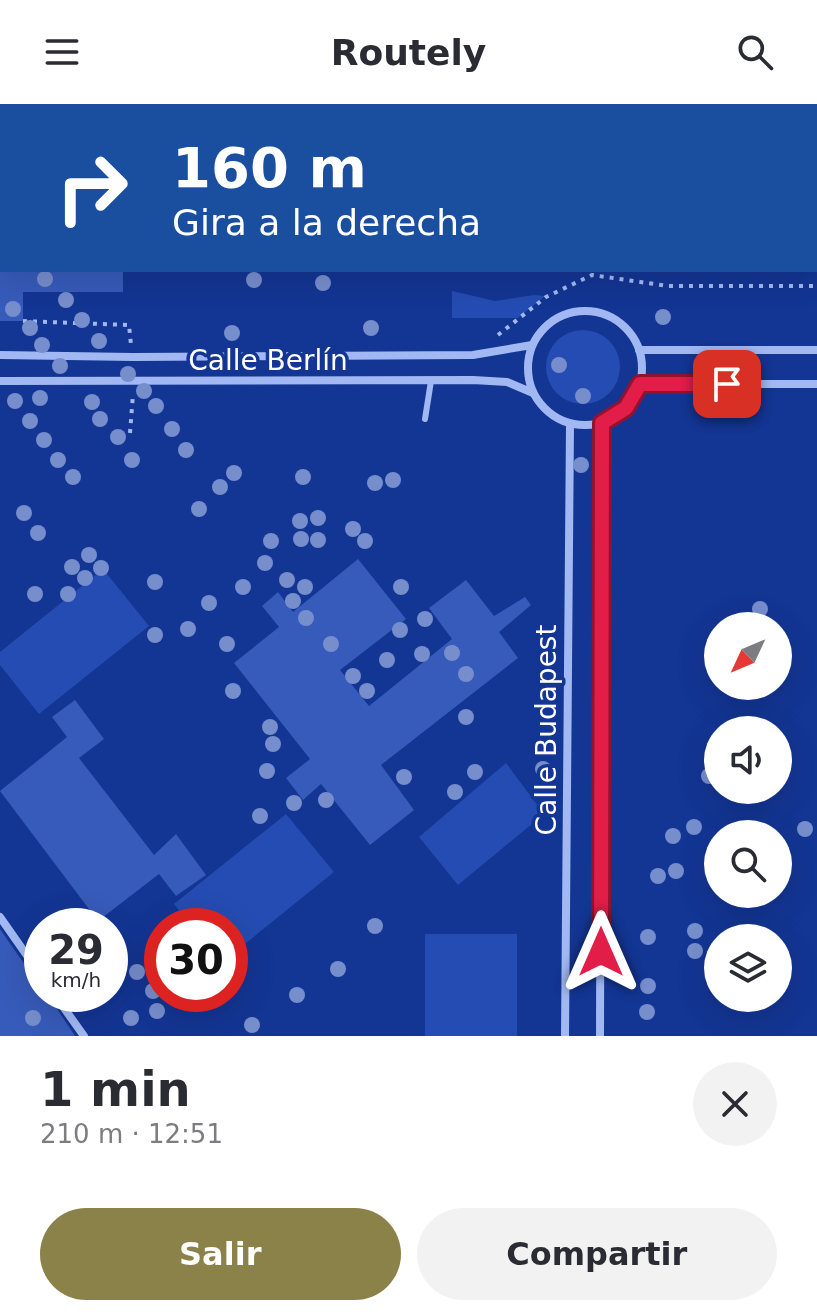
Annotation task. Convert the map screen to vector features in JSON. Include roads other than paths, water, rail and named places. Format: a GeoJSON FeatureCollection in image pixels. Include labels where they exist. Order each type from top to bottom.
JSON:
{"type":"FeatureCollection","features":[{"type":"Feature","properties":{"kind":"street"},"geometry":{"type":"LineString","coordinates":[[579,311],[609,316],[622,324],[639,350],[642,361],[640,384],[626,408],[602,423],[570,424],[555,417],[533,393],[528,378],[532,345],[551,322],[564,314],[579,311]]}},
{"type":"Feature","properties":{"kind":"street","name":"Calle Berlín"},"geometry":{"type":"LineString","coordinates":[[0,355],[473,355],[532,345]]}},
{"type":"Feature","properties":{"kind":"street"},"geometry":{"type":"LineString","coordinates":[[639,350],[817,350]]}},
{"type":"Feature","properties":{"kind":"street","name":"Calle Berlín"},"geometry":{"type":"LineString","coordinates":[[0,381],[507,382],[533,393]]}},
{"type":"Feature","properties":{"kind":"street"},"geometry":{"type":"LineString","coordinates":[[640,384],[817,384]]}},
{"type":"Feature","properties":{"kind":"street","name":"Calle Budapest"},"geometry":{"type":"LineString","coordinates":[[600,1036],[602,423]]}},
{"type":"Feature","properties":{"kind":"street","name":"Calle Budapest"},"geometry":{"type":"LineString","coordinates":[[565,1036],[570,424]]}},
{"type":"Feature","properties":{"kind":"street"},"geometry":{"type":"LineString","coordinates":[[0,917],[24,951]]}},
{"type":"Feature","properties":{"kind":"street"},"geometry":{"type":"LineString","coordinates":[[67,1012],[84,1036]]}},
{"type":"Feature","properties":{"kind":"lane"},"geometry":{"type":"LineString","coordinates":[[425,419],[431,381]]}}]}
